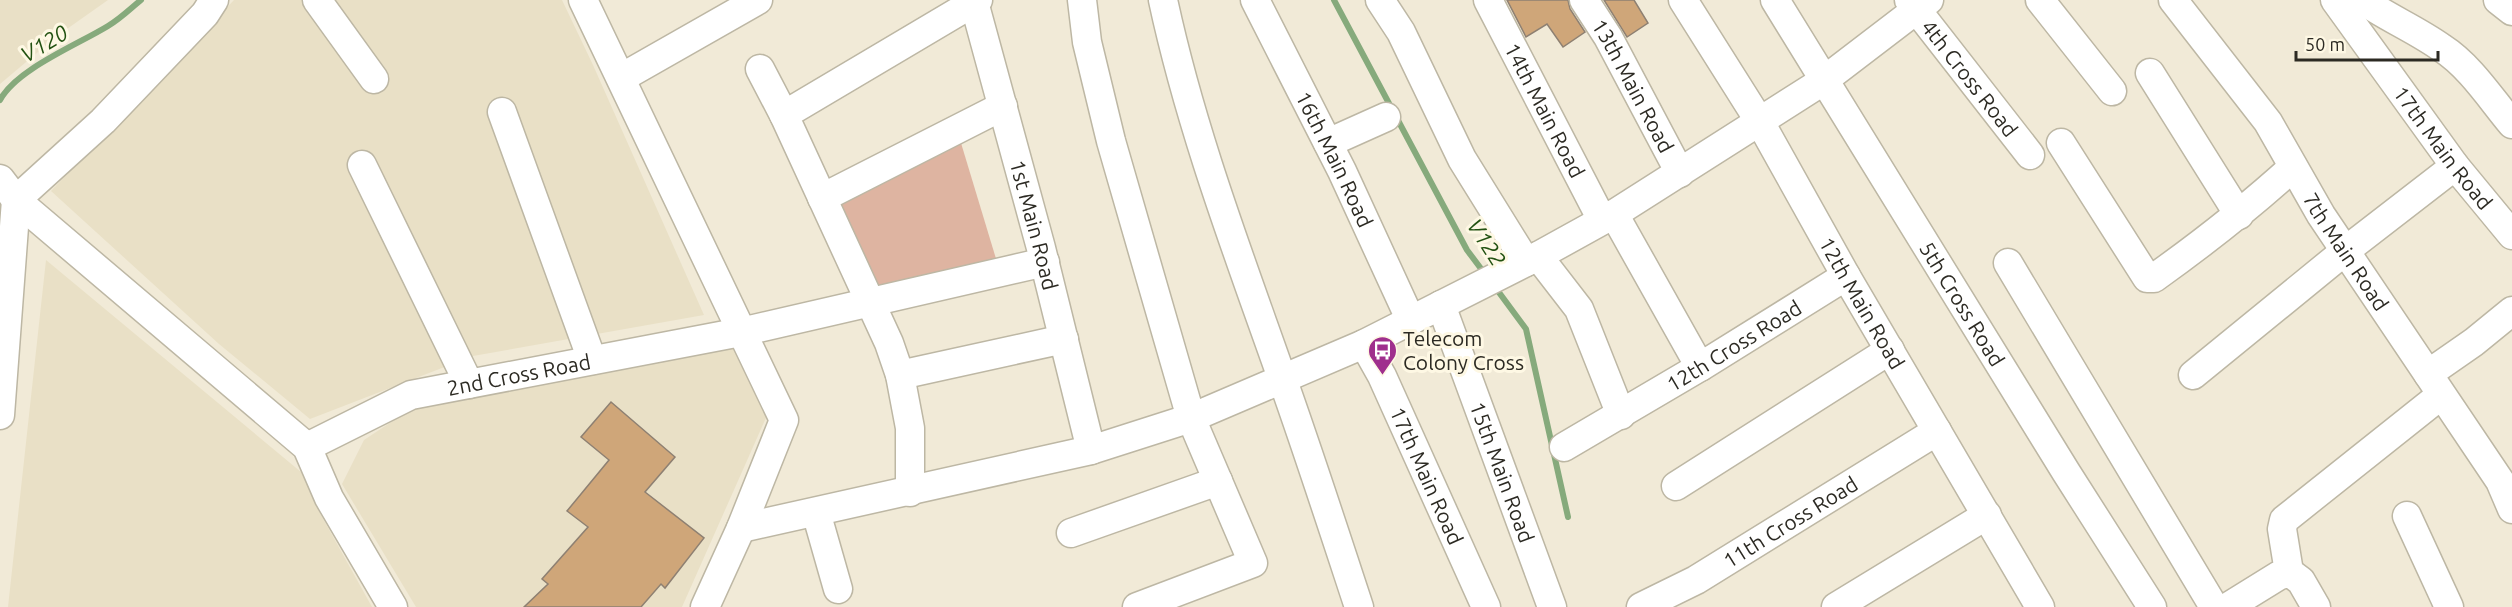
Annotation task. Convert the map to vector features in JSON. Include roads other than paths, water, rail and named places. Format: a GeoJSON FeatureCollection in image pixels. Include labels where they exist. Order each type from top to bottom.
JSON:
{"type":"FeatureCollection","features":[{"type":"Feature","properties":{"kind":"street"},"geometry":{"type":"LineString","coordinates":[[8,190],[103,121],[204,14],[214,0]]}},
{"type":"Feature","properties":{"kind":"street"},"geometry":{"type":"LineString","coordinates":[[317,0],[374,80]]}},
{"type":"Feature","properties":{"kind":"street"},"geometry":{"type":"LineString","coordinates":[[584,0],[784,420],[741,528],[705,607]]}},
{"type":"Feature","properties":{"kind":"street"},"geometry":{"type":"LineString","coordinates":[[621,78],[758,0]]}},
{"type":"Feature","properties":{"kind":"street"},"geometry":{"type":"LineString","coordinates":[[1082,0],[1087,42],[1111,141],[1191,418],[1253,563],[1137,607]]}},
{"type":"Feature","properties":{"kind":"street"},"geometry":{"type":"LineString","coordinates":[[1163,0],[1177,66],[1214,188],[1283,379],[1359,607]]}},
{"type":"Feature","properties":{"kind":"street","name":"16th Main Road"},"geometry":{"type":"LineString","coordinates":[[1256,0],[1328,143],[1411,321]]}},
{"type":"Feature","properties":{"kind":"street"},"geometry":{"type":"LineString","coordinates":[[1380,0],[1401,32],[1462,159],[1532,259],[1579,309],[1621,415]]}},
{"type":"Feature","properties":{"kind":"street","name":"14th Main Road"},"geometry":{"type":"LineString","coordinates":[[1488,0],[1608,217],[1700,367]]}},
{"type":"Feature","properties":{"kind":"street","name":"13th Main Road"},"geometry":{"type":"LineString","coordinates":[[1584,0],[1608,38],[1680,173]]}},
{"type":"Feature","properties":{"kind":"street","name":"12th Main Road"},"geometry":{"type":"LineString","coordinates":[[1683,0],[1760,122],[1846,276],[2039,607]]}},
{"type":"Feature","properties":{"kind":"street","name":"5th Cross Road"},"geometry":{"type":"LineString","coordinates":[[1775,0],[1823,81],[2152,607]]}},
{"type":"Feature","properties":{"kind":"street"},"geometry":{"type":"LineString","coordinates":[[2040,0],[2112,91]]}},
{"type":"Feature","properties":{"kind":"street","name":"7th Main Road"},"geometry":{"type":"LineString","coordinates":[[2173,0],[2268,122],[2345,251],[2500,481],[2512,509]]}},
{"type":"Feature","properties":{"kind":"street","name":"17th Main Road"},"geometry":{"type":"LineString","coordinates":[[2335,0],[2455,166],[2510,229]]}},
{"type":"Feature","properties":{"kind":"street"},"geometry":{"type":"LineString","coordinates":[[2362,0],[2388,18],[2443,48],[2512,124]]}},
{"type":"Feature","properties":{"kind":"street"},"geometry":{"type":"LineString","coordinates":[[2498,0],[2512,11]]}},
{"type":"Feature","properties":{"kind":"street"},"geometry":{"type":"LineString","coordinates":[[784,115],[976,1]]}},
{"type":"Feature","properties":{"kind":"street","name":"1st Main Road"},"geometry":{"type":"LineString","coordinates":[[976,1],[1045,262],[1091,450]]}},
{"type":"Feature","properties":{"kind":"street"},"geometry":{"type":"LineString","coordinates":[[741,528],[1091,450],[1191,418],[1364,344],[1532,259],[1608,217],[1680,173],[1823,81],[1918,3]]}},
{"type":"Feature","properties":{"kind":"street","name":"4th Cross Road"},"geometry":{"type":"LineString","coordinates":[[1918,3],[2030,155]]}},
{"type":"Feature","properties":{"kind":"street"},"geometry":{"type":"LineString","coordinates":[[760,69],[822,198],[900,375],[910,428],[910,492]]}},
{"type":"Feature","properties":{"kind":"street"},"geometry":{"type":"LineString","coordinates":[[2150,73],[2239,215]]}},
{"type":"Feature","properties":{"kind":"street"},"geometry":{"type":"LineString","coordinates":[[822,198],[1003,106]]}},
{"type":"Feature","properties":{"kind":"street"},"geometry":{"type":"LineString","coordinates":[[502,112],[592,360]]}},
{"type":"Feature","properties":{"kind":"street"},"geometry":{"type":"LineString","coordinates":[[1328,143],[1386,117]]}},
{"type":"Feature","properties":{"kind":"street"},"geometry":{"type":"LineString","coordinates":[[2061,143],[2147,278],[2154,278],[2239,215],[2294,167]]}},
{"type":"Feature","properties":{"kind":"street"},"geometry":{"type":"LineString","coordinates":[[362,165],[469,384]]}},
{"type":"Feature","properties":{"kind":"street"},"geometry":{"type":"LineString","coordinates":[[2193,375],[2345,251],[2455,166]]}},
{"type":"Feature","properties":{"kind":"street"},"geometry":{"type":"LineString","coordinates":[[0,415],[8,190]]}},
{"type":"Feature","properties":{"kind":"street"},"geometry":{"type":"LineString","coordinates":[[8,190],[307,447],[329,498],[393,607]]}},
{"type":"Feature","properties":{"kind":"street","name":"2nd Cross Road"},"geometry":{"type":"LineString","coordinates":[[307,447],[411,394],[741,332],[1045,262]]}},
{"type":"Feature","properties":{"kind":"street"},"geometry":{"type":"LineString","coordinates":[[2008,263],[2214,607]]}},
{"type":"Feature","properties":{"kind":"street","name":"12th Cross Road"},"geometry":{"type":"LineString","coordinates":[[1564,447],[1621,415],[1846,276]]}},
{"type":"Feature","properties":{"kind":"street","name":"15th Main Road"},"geometry":{"type":"LineString","coordinates":[[1441,305],[1552,607]]}},
{"type":"Feature","properties":{"kind":"street"},"geometry":{"type":"LineString","coordinates":[[2284,574],[2282,529],[2284,520],[2434,384],[2474,342],[2512,311]]}},
{"type":"Feature","properties":{"kind":"street"},"geometry":{"type":"LineString","coordinates":[[900,375],[1064,339]]}},
{"type":"Feature","properties":{"kind":"street","name":"17th Main Road"},"geometry":{"type":"LineString","coordinates":[[1364,344],[1382,376],[1486,607]]}},
{"type":"Feature","properties":{"kind":"street"},"geometry":{"type":"LineString","coordinates":[[1676,486],[1890,350]]}},
{"type":"Feature","properties":{"kind":"street","name":"11th Cross Road"},"geometry":{"type":"LineString","coordinates":[[1641,607],[1696,580],[1937,431]]}},
{"type":"Feature","properties":{"kind":"street"},"geometry":{"type":"LineString","coordinates":[[1071,533],[1218,481]]}},
{"type":"Feature","properties":{"kind":"street"},"geometry":{"type":"LineString","coordinates":[[816,512],[838,589]]}},
{"type":"Feature","properties":{"kind":"street"},"geometry":{"type":"LineString","coordinates":[[1836,607],[1987,515]]}},
{"type":"Feature","properties":{"kind":"street"},"geometry":{"type":"LineString","coordinates":[[2407,516],[2449,607]]}},
{"type":"Feature","properties":{"kind":"street"},"geometry":{"type":"LineString","coordinates":[[2228,607],[2284,574],[2301,580],[2316,607]]}},
{"type":"Feature","properties":{"kind":"waterway","name":"V120"},"geometry":{"type":"LineString","coordinates":[[0,100],[8,89],[33,68],[112,23],[141,0]]}},
{"type":"Feature","properties":{"kind":"waterway","name":"V122"},"geometry":{"type":"LineString","coordinates":[[1334,0],[1467,250],[1485,274]]}},
{"type":"Feature","properties":{"kind":"waterway","name":"V122"},"geometry":{"type":"LineString","coordinates":[[1495,287],[1526,329],[1568,517]]}},
{"type":"Feature","properties":{"kind":"place","name":"Telecom Colony Cross"},"geometry":{"type":"Point","coordinates":[1382,376]}}]}
